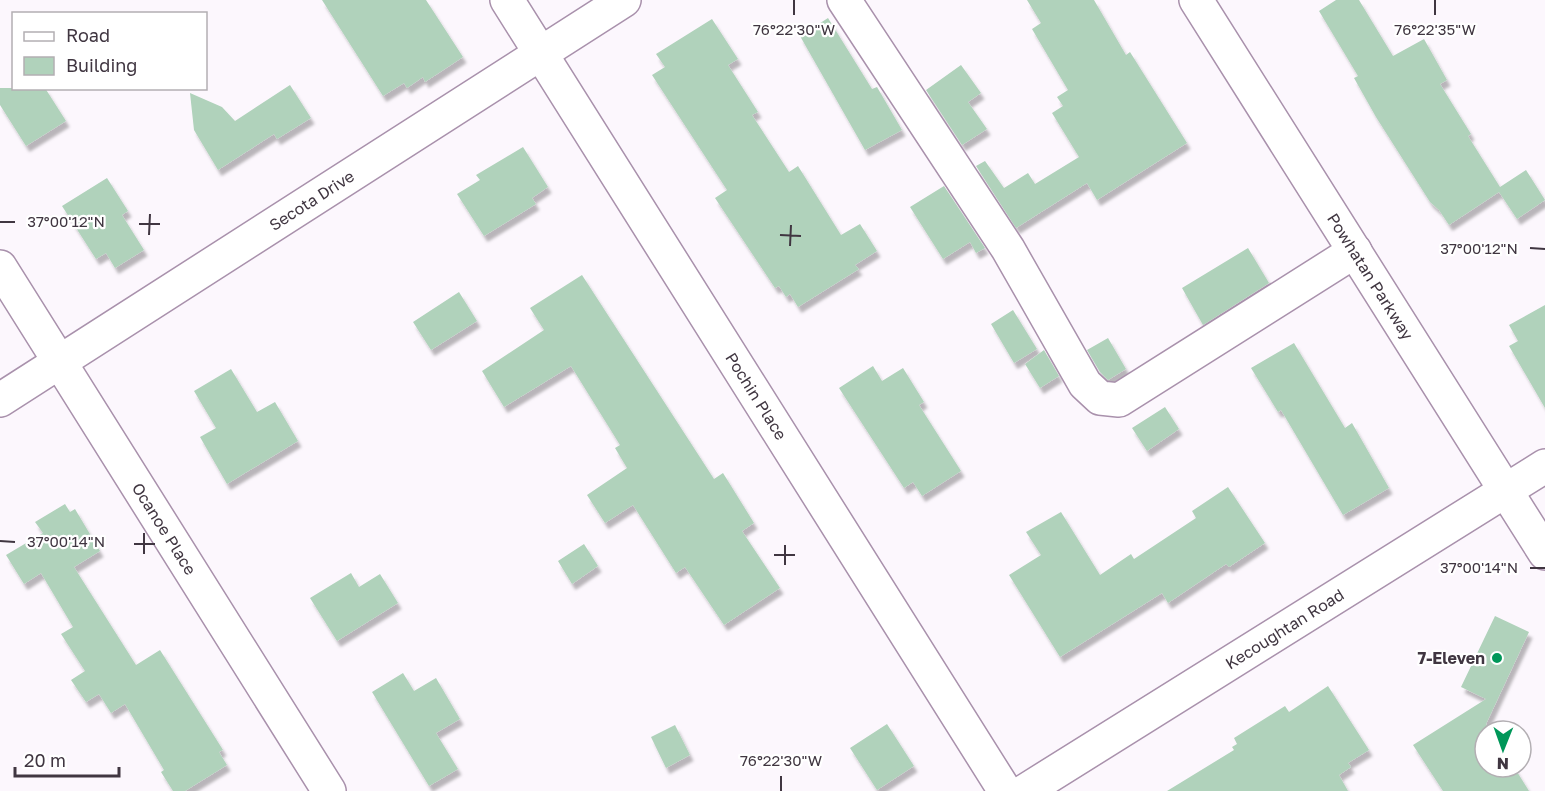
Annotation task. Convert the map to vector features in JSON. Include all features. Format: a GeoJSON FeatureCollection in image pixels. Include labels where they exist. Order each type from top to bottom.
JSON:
{"type":"FeatureCollection","features":[{"type":"Feature","properties":{"kind":"street","name":"Pochin Place"},"geometry":{"type":"LineString","coordinates":[[507,0],[1005,791]]}},
{"type":"Feature","properties":{"kind":"street","name":"Secota Drive"},"geometry":{"type":"LineString","coordinates":[[0,400],[624,0]]}},
{"type":"Feature","properties":{"kind":"street"},"geometry":{"type":"LineString","coordinates":[[844,0],[1008,249],[1085,384],[1100,398],[1119,400],[1354,251]]}},
{"type":"Feature","properties":{"kind":"street","name":"Powhatan Parkway"},"geometry":{"type":"LineString","coordinates":[[1196,0],[1545,553]]}},
{"type":"Feature","properties":{"kind":"street","name":"Ocanoe Place"},"geometry":{"type":"LineString","coordinates":[[0,267],[329,791]]}},
{"type":"Feature","properties":{"kind":"street","name":"Kecoughtan Road"},"geometry":{"type":"LineString","coordinates":[[1025,791],[1545,466]]}},
{"type":"Feature","properties":{"kind":"building"},"geometry":{"type":"Polygon","coordinates":[[[322,0],[426,0],[463,57],[425,82],[423,77],[407,88],[404,83],[383,96],[322,0]]]}},
{"type":"Feature","properties":{"kind":"building"},"geometry":{"type":"Polygon","coordinates":[[[1027,0],[1094,0],[1126,55],[1130,52],[1187,143],[1097,200],[1087,183],[1016,228],[976,166],[985,161],[1004,188],[1028,173],[1035,184],[1079,157],[1052,113],[1063,106],[1057,97],[1068,90],[1032,29],[1041,23],[1027,0]]]}},
{"type":"Feature","properties":{"kind":"building"},"geometry":{"type":"Polygon","coordinates":[[[1336,0],[1359,0],[1393,56],[1424,39],[1447,80],[1440,84],[1471,134],[1468,136],[1500,187],[1526,170],[1545,200],[1517,219],[1499,192],[1449,225],[1439,210],[1430,202],[1376,117],[1354,78],[1358,76],[1319,11],[1336,0]]]}},
{"type":"Feature","properties":{"kind":"building"},"geometry":{"type":"Polygon","coordinates":[[[828,18],[872,89],[877,87],[902,130],[865,150],[800,36],[828,18]]]}},
{"type":"Feature","properties":{"kind":"building"},"geometry":{"type":"Polygon","coordinates":[[[712,19],[738,59],[728,65],[758,112],[752,115],[789,172],[798,166],[841,235],[860,224],[877,251],[855,265],[859,269],[798,307],[790,294],[786,297],[779,286],[775,288],[715,198],[727,190],[652,75],[665,67],[656,54],[712,19]]]}},
{"type":"Feature","properties":{"kind":"building"},"geometry":{"type":"Polygon","coordinates":[[[961,65],[981,93],[968,102],[987,129],[962,145],[926,90],[961,65]]]}},
{"type":"Feature","properties":{"kind":"building"},"geometry":{"type":"Polygon","coordinates":[[[290,85],[311,118],[277,139],[274,134],[218,170],[194,130],[190,93],[222,107],[235,121],[290,85]]]}},
{"type":"Feature","properties":{"kind":"building"},"geometry":{"type":"Polygon","coordinates":[[[0,88],[46,90],[66,121],[26,146],[0,105],[0,88]]]}},
{"type":"Feature","properties":{"kind":"building"},"geometry":{"type":"Polygon","coordinates":[[[523,147],[548,187],[532,198],[536,204],[484,236],[457,194],[480,180],[476,175],[523,147]]]}},
{"type":"Feature","properties":{"kind":"building"},"geometry":{"type":"Polygon","coordinates":[[[107,178],[128,211],[122,215],[144,250],[115,268],[106,253],[96,259],[62,206],[107,178]]]}},
{"type":"Feature","properties":{"kind":"building"},"geometry":{"type":"Polygon","coordinates":[[[944,186],[985,248],[976,253],[970,242],[943,259],[910,207],[944,186]]]}},
{"type":"Feature","properties":{"kind":"building"},"geometry":{"type":"Polygon","coordinates":[[[1248,248],[1269,283],[1203,325],[1182,288],[1248,248]]]}},
{"type":"Feature","properties":{"kind":"building"},"geometry":{"type":"Polygon","coordinates":[[[582,275],[714,479],[723,473],[754,523],[742,531],[780,588],[724,625],[685,567],[676,573],[633,505],[605,523],[587,495],[627,468],[615,448],[620,445],[571,366],[504,407],[482,371],[544,330],[530,308],[582,275]]]}},
{"type":"Feature","properties":{"kind":"building"},"geometry":{"type":"Polygon","coordinates":[[[459,292],[477,321],[431,350],[413,322],[459,292]]]}},
{"type":"Feature","properties":{"kind":"building"},"geometry":{"type":"Polygon","coordinates":[[[1545,305],[1545,408],[1509,346],[1518,341],[1509,325],[1545,305]]]}},
{"type":"Feature","properties":{"kind":"building"},"geometry":{"type":"Polygon","coordinates":[[[1013,310],[1037,349],[1014,363],[991,324],[1013,310]]]}},
{"type":"Feature","properties":{"kind":"building"},"geometry":{"type":"Polygon","coordinates":[[[1108,338],[1126,369],[1108,380],[1100,372],[1087,350],[1108,338]]]}},
{"type":"Feature","properties":{"kind":"building"},"geometry":{"type":"Polygon","coordinates":[[[1294,343],[1345,428],[1352,423],[1389,488],[1343,515],[1281,410],[1278,412],[1251,368],[1294,343]]]}},
{"type":"Feature","properties":{"kind":"building"},"geometry":{"type":"Polygon","coordinates":[[[1044,350],[1059,376],[1040,388],[1025,364],[1044,350]]]}},
{"type":"Feature","properties":{"kind":"building"},"geometry":{"type":"Polygon","coordinates":[[[873,366],[882,381],[903,368],[924,402],[919,405],[961,471],[922,496],[913,482],[904,488],[839,388],[873,366]]]}},
{"type":"Feature","properties":{"kind":"building"},"geometry":{"type":"Polygon","coordinates":[[[231,369],[257,412],[275,402],[298,441],[227,484],[200,437],[216,428],[194,391],[231,369]]]}},
{"type":"Feature","properties":{"kind":"building"},"geometry":{"type":"Polygon","coordinates":[[[1165,407],[1179,429],[1147,451],[1132,428],[1165,407]]]}},
{"type":"Feature","properties":{"kind":"building"},"geometry":{"type":"Polygon","coordinates":[[[1228,487],[1265,543],[1229,567],[1226,564],[1168,603],[1162,593],[1060,657],[1009,575],[1041,555],[1026,532],[1061,512],[1100,575],[1131,554],[1134,559],[1196,518],[1192,511],[1228,487]]]}},
{"type":"Feature","properties":{"kind":"building"},"geometry":{"type":"Polygon","coordinates":[[[65,504],[70,512],[75,509],[100,551],[74,567],[136,665],[160,650],[223,750],[219,752],[227,765],[185,791],[173,791],[161,772],[164,770],[125,704],[111,713],[99,694],[86,702],[71,680],[85,671],[61,634],[73,627],[41,573],[24,584],[6,555],[43,533],[35,522],[65,504]]]}},
{"type":"Feature","properties":{"kind":"building"},"geometry":{"type":"Polygon","coordinates":[[[584,544],[598,566],[572,584],[558,561],[584,544]]]}},
{"type":"Feature","properties":{"kind":"building"},"geometry":{"type":"Polygon","coordinates":[[[351,573],[359,587],[380,574],[398,603],[337,641],[310,598],[351,573]]]}},
{"type":"Feature","properties":{"kind":"building"},"geometry":{"type":"Polygon","coordinates":[[[1495,616],[1529,632],[1488,719],[1473,719],[1473,779],[1522,779],[1529,791],[1443,791],[1413,745],[1486,699],[1461,687],[1495,616]]]}},
{"type":"Feature","properties":{"kind":"building"},"geometry":{"type":"Polygon","coordinates":[[[403,673],[414,691],[436,678],[460,719],[436,733],[458,769],[429,786],[372,692],[403,673]]]}},
{"type":"Feature","properties":{"kind":"building"},"geometry":{"type":"Polygon","coordinates":[[[1328,686],[1369,750],[1348,763],[1351,767],[1339,775],[1348,791],[1167,791],[1234,750],[1232,747],[1237,744],[1234,738],[1285,706],[1289,712],[1328,686]]]}},
{"type":"Feature","properties":{"kind":"building"},"geometry":{"type":"Polygon","coordinates":[[[887,724],[914,766],[877,790],[850,748],[887,724]]]}},
{"type":"Feature","properties":{"kind":"building"},"geometry":{"type":"Polygon","coordinates":[[[675,725],[690,755],[666,768],[651,737],[675,725]]]}},
{"type":"Feature","properties":{"kind":"place","name":"7-Eleven"},"geometry":{"type":"Point","coordinates":[1497,658]}}]}
